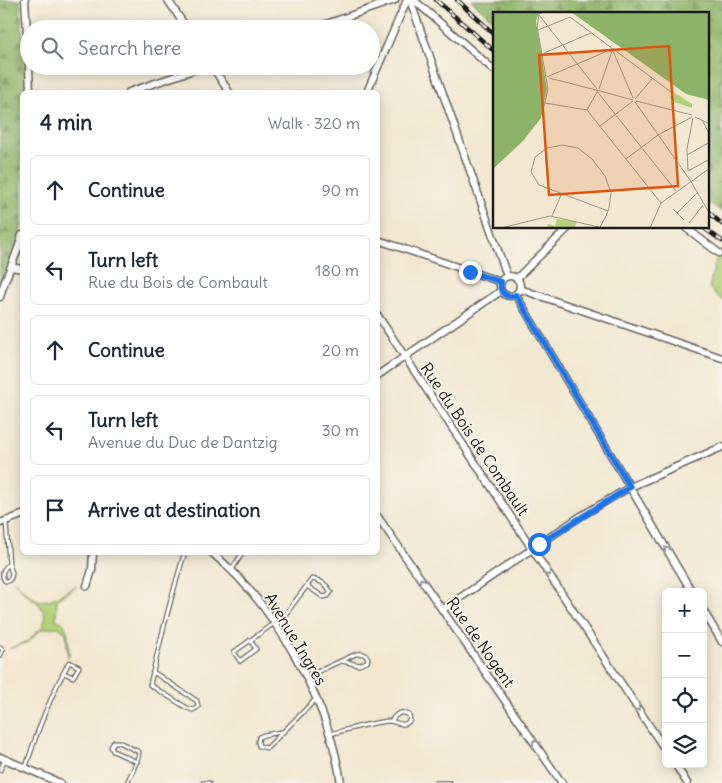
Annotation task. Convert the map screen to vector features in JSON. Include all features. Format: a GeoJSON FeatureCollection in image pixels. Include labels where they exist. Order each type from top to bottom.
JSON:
{"type":"FeatureCollection","features":[{"type":"Feature","properties":{"kind":"street"},"geometry":{"type":"LineString","coordinates":[[25,0],[26,20]]}},
{"type":"Feature","properties":{"kind":"street"},"geometry":{"type":"LineString","coordinates":[[168,0],[181,20]]}},
{"type":"Feature","properties":{"kind":"street"},"geometry":{"type":"LineString","coordinates":[[338,20],[395,0]]}},
{"type":"Feature","properties":{"kind":"street"},"geometry":{"type":"LineString","coordinates":[[380,63],[408,0]]}},
{"type":"Feature","properties":{"kind":"street"},"geometry":{"type":"LineString","coordinates":[[408,0],[507,276]]}},
{"type":"Feature","properties":{"kind":"street"},"geometry":{"type":"LineString","coordinates":[[414,0],[493,69]]}},
{"type":"Feature","properties":{"kind":"street"},"geometry":{"type":"LineString","coordinates":[[29,75],[30,90]]}},
{"type":"Feature","properties":{"kind":"street"},"geometry":{"type":"LineString","coordinates":[[134,90],[178,75]]}},
{"type":"Feature","properties":{"kind":"street"},"geometry":{"type":"LineString","coordinates":[[218,75],[229,90]]}},
{"type":"Feature","properties":{"kind":"street"},"geometry":{"type":"LineString","coordinates":[[368,90],[375,75]]}},
{"type":"Feature","properties":{"kind":"street"},"geometry":{"type":"LineString","coordinates":[[517,278],[567,229]]}},
{"type":"Feature","properties":{"kind":"street"},"geometry":{"type":"LineString","coordinates":[[687,229],[719,253]]}},
{"type":"Feature","properties":{"kind":"street"},"geometry":{"type":"LineString","coordinates":[[0,297],[3,284],[20,241]]}},
{"type":"Feature","properties":{"kind":"street"},"geometry":{"type":"LineString","coordinates":[[380,241],[501,282]]}},
{"type":"Feature","properties":{"kind":"street"},"geometry":{"type":"LineString","coordinates":[[11,267],[20,269]]}},
{"type":"Feature","properties":{"kind":"street"},"geometry":{"type":"LineString","coordinates":[[507,276],[517,278],[520,283],[520,289],[516,295],[506,296],[501,291],[501,282],[507,276]]}},
{"type":"Feature","properties":{"kind":"street"},"geometry":{"type":"LineString","coordinates":[[520,289],[722,358]]}},
{"type":"Feature","properties":{"kind":"street"},"geometry":{"type":"LineString","coordinates":[[380,374],[501,291]]}},
{"type":"Feature","properties":{"kind":"street"},"geometry":{"type":"LineString","coordinates":[[516,295],[690,588]]}},
{"type":"Feature","properties":{"kind":"street","name":"Rue du Bois de Combault"},"geometry":{"type":"LineString","coordinates":[[380,319],[662,745]]}},
{"type":"Feature","properties":{"kind":"street"},"geometry":{"type":"LineString","coordinates":[[442,610],[582,516],[630,487],[722,447]]}},
{"type":"Feature","properties":{"kind":"street"},"geometry":{"type":"LineString","coordinates":[[3,522],[20,516]]}},
{"type":"Feature","properties":{"kind":"street","name":"Rue de Nogent"},"geometry":{"type":"LineString","coordinates":[[380,520],[562,783]]}},
{"type":"Feature","properties":{"kind":"street"},"geometry":{"type":"LineString","coordinates":[[87,586],[92,570],[93,555]]}},
{"type":"Feature","properties":{"kind":"street","name":"Avenue Ingres"},"geometry":{"type":"LineString","coordinates":[[214,555],[253,595],[273,623],[306,677],[330,734],[341,783]]}},
{"type":"Feature","properties":{"kind":"street"},"geometry":{"type":"LineString","coordinates":[[707,617],[722,642]]}},
{"type":"Feature","properties":{"kind":"street"},"geometry":{"type":"LineString","coordinates":[[3,759],[60,783]]}},
{"type":"Feature","properties":{"kind":"street"},"geometry":{"type":"LineString","coordinates":[[678,768],[687,783]]}},
{"type":"Feature","properties":{"kind":"lane"},"geometry":{"type":"LineString","coordinates":[[3,522],[12,573],[12,578],[5,581],[1,573],[2,569],[9,564]]}},
{"type":"Feature","properties":{"kind":"lane"},"geometry":{"type":"LineString","coordinates":[[153,672],[197,701],[198,707],[193,710],[187,708],[150,685],[153,672],[173,593],[184,555]]}},
{"type":"Feature","properties":{"kind":"lane"},"geometry":{"type":"LineString","coordinates":[[231,571],[241,555]]}},
{"type":"Feature","properties":{"kind":"lane"},"geometry":{"type":"LineString","coordinates":[[250,640],[256,649],[240,661],[234,652],[250,640],[273,623],[284,616],[312,579],[328,587],[331,592],[328,596],[323,597],[307,586]]}},
{"type":"Feature","properties":{"kind":"lane"},"geometry":{"type":"LineString","coordinates":[[0,647],[3,650],[0,656]]}},
{"type":"Feature","properties":{"kind":"lane"},"geometry":{"type":"LineString","coordinates":[[306,677],[356,654],[361,653],[368,658],[367,662],[359,665],[342,661]]}},
{"type":"Feature","properties":{"kind":"lane"},"geometry":{"type":"LineString","coordinates":[[26,769],[36,734],[64,672],[69,662],[79,667],[73,677],[64,672]]}},
{"type":"Feature","properties":{"kind":"lane"},"geometry":{"type":"LineString","coordinates":[[281,732],[264,734],[259,737],[259,746],[267,748],[270,746],[281,732],[316,699]]}},
{"type":"Feature","properties":{"kind":"lane"},"geometry":{"type":"LineString","coordinates":[[330,734],[390,720],[400,712],[405,712],[409,715],[410,720],[402,725],[390,720]]}},
{"type":"Feature","properties":{"kind":"lane"},"geometry":{"type":"LineString","coordinates":[[127,783],[136,762],[139,755],[138,750],[119,742],[114,742],[113,751],[136,762]]}},
{"type":"Feature","properties":{"kind":"lane"},"geometry":{"type":"LineString","coordinates":[[0,770],[3,759]]}},
{"type":"Feature","properties":{"kind":"lane"},"geometry":{"type":"LineString","coordinates":[[203,783],[208,783]]}},
{"type":"Feature","properties":{"kind":"lane"},"geometry":{"type":"LineString","coordinates":[[436,783],[450,783]]}},
{"type":"Feature","properties":{"kind":"green space"},"geometry":{"type":"Polygon","coordinates":[[[0,0],[20,0],[22,20],[20,20],[20,75],[26,75],[27,90],[20,90],[20,232],[16,249],[0,282],[0,0]]]}},
{"type":"Feature","properties":{"kind":"green space"},"geometry":{"type":"Polygon","coordinates":[[[471,0],[722,0],[722,212],[710,203],[710,12],[493,12],[493,20],[471,0]]]}},
{"type":"Feature","properties":{"kind":"green space"},"geometry":{"type":"Polygon","coordinates":[[[721,251],[722,301],[709,288],[717,255],[721,251]]]}},
{"type":"Feature","properties":{"kind":"green space"},"geometry":{"type":"Polygon","coordinates":[[[13,580],[32,597],[43,601],[55,598],[77,586],[57,599],[56,620],[61,622],[66,629],[68,658],[66,633],[58,627],[42,629],[28,642],[9,649],[28,641],[43,626],[45,620],[44,612],[39,604],[27,595],[13,580]]]}},
{"type":"Feature","properties":{"kind":"railway"},"geometry":{"type":"LineString","coordinates":[[436,0],[493,50]]}},
{"type":"Feature","properties":{"kind":"railway"},"geometry":{"type":"LineString","coordinates":[[457,0],[493,33]]}},
{"type":"Feature","properties":{"kind":"railway"},"geometry":{"type":"LineString","coordinates":[[710,214],[722,224]]}},
{"type":"Feature","properties":{"kind":"railway"},"geometry":{"type":"LineString","coordinates":[[705,229],[722,241]]}},
{"type":"Feature","properties":{"kind":"route"},"geometry":{"type":"LineString","coordinates":[[470,272],[501,282],[501,291],[506,296],[516,295],[630,487],[539,544]]}}]}
